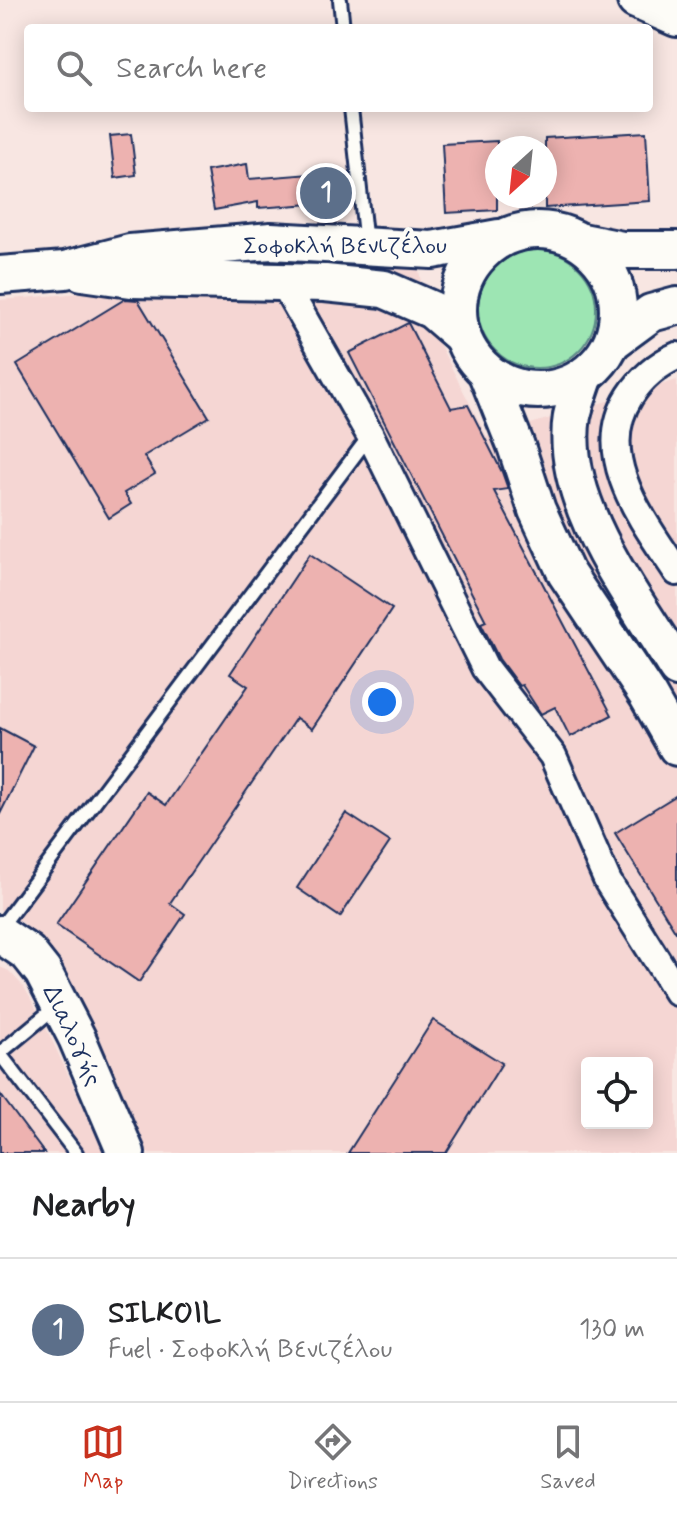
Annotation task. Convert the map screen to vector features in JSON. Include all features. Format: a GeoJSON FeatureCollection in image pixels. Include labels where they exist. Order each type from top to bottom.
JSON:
{"type":"FeatureCollection","features":[{"type":"Feature","properties":{"kind":"street"},"geometry":{"type":"LineString","coordinates":[[582,242],[603,261],[616,286],[619,314],[613,341],[598,365],[576,382],[549,391],[521,389],[495,379],[474,360],[461,335],[457,307],[463,280],[477,256],[499,238],[518,231],[537,229],[557,231],[582,242],[622,250],[677,250]]}},
{"type":"Feature","properties":{"kind":"street","name":"Σοφοκλή Βενιζέλου"},"geometry":{"type":"LineString","coordinates":[[0,275],[65,270],[130,253],[271,241],[432,250],[499,238]]}},
{"type":"Feature","properties":{"kind":"street"},"geometry":{"type":"LineString","coordinates":[[65,270],[131,279],[325,283],[384,289],[432,310],[461,335]]}},
{"type":"Feature","properties":{"kind":"street"},"geometry":{"type":"LineString","coordinates":[[283,282],[370,435],[485,668],[553,756],[608,882],[677,992]]}},
{"type":"Feature","properties":{"kind":"street"},"geometry":{"type":"LineString","coordinates":[[613,341],[651,313],[677,306]]}},
{"type":"Feature","properties":{"kind":"street"},"geometry":{"type":"LineString","coordinates":[[677,356],[636,386],[623,406],[617,430],[617,456],[624,483],[638,511],[677,572]]}},
{"type":"Feature","properties":{"kind":"street"},"geometry":{"type":"LineString","coordinates":[[486,371],[537,510],[566,573],[648,696],[677,747]]}},
{"type":"Feature","properties":{"kind":"street"},"geometry":{"type":"LineString","coordinates":[[585,375],[572,416],[571,452],[576,484],[588,517],[677,668]]}},
{"type":"Feature","properties":{"kind":"street","name":"Διαλογής"},"geometry":{"type":"LineString","coordinates":[[0,931],[36,963],[60,1003],[126,1153]]}},
{"type":"Feature","properties":{"kind":"lane"},"geometry":{"type":"LineString","coordinates":[[340,0],[343,24]]}},
{"type":"Feature","properties":{"kind":"lane"},"geometry":{"type":"LineString","coordinates":[[351,112],[366,247]]}},
{"type":"Feature","properties":{"kind":"lane"},"geometry":{"type":"LineString","coordinates":[[0,931],[370,435]]}},
{"type":"Feature","properties":{"kind":"lane"},"geometry":{"type":"LineString","coordinates":[[60,1003],[0,1054],[76,1153]]}},
{"type":"Feature","properties":{"kind":"shaded area"},"geometry":{"type":"Polygon","coordinates":[[[418,264],[427,320],[487,437],[677,380],[677,1153],[143,1153],[90,1020],[56,956],[23,923],[0,910],[0,300],[418,264]]]}},
{"type":"Feature","properties":{"kind":"shaded area"},"geometry":{"type":"Polygon","coordinates":[[[0,967],[9,971],[24,987],[41,1017],[105,1153],[0,1153],[0,967]]]}},
{"type":"Feature","properties":{"kind":"green space"},"geometry":{"type":"Polygon","coordinates":[[[537,250],[570,260],[586,276],[596,309],[586,342],[570,358],[537,368],[504,358],[488,342],[478,309],[488,276],[504,260],[537,250]]]}},
{"type":"Feature","properties":{"kind":"building"},"geometry":{"type":"Polygon","coordinates":[[[646,132],[650,201],[557,207],[557,137],[646,132]]]}},
{"type":"Feature","properties":{"kind":"building"},"geometry":{"type":"Polygon","coordinates":[[[131,134],[136,175],[115,178],[110,136],[131,134]]]}},
{"type":"Feature","properties":{"kind":"building"},"geometry":{"type":"Polygon","coordinates":[[[485,142],[485,208],[497,210],[446,213],[442,144],[485,142]]]}},
{"type":"Feature","properties":{"kind":"building"},"geometry":{"type":"Polygon","coordinates":[[[247,164],[249,179],[335,172],[338,202],[258,208],[258,202],[214,210],[207,171],[247,164]]]}},
{"type":"Feature","properties":{"kind":"building"},"geometry":{"type":"Polygon","coordinates":[[[125,299],[138,300],[209,417],[144,456],[155,474],[124,493],[131,504],[109,518],[17,365],[125,299]]]}},
{"type":"Feature","properties":{"kind":"building"},"geometry":{"type":"Polygon","coordinates":[[[408,323],[451,408],[468,405],[508,489],[494,491],[612,715],[570,737],[555,707],[541,714],[522,685],[519,686],[499,659],[481,623],[486,621],[349,353],[408,323]]]}},
{"type":"Feature","properties":{"kind":"building"},"geometry":{"type":"Polygon","coordinates":[[[310,554],[392,609],[312,729],[296,718],[170,903],[185,914],[139,982],[56,925],[147,792],[166,805],[248,686],[230,674],[310,554]]]}},
{"type":"Feature","properties":{"kind":"building"},"geometry":{"type":"Polygon","coordinates":[[[0,728],[34,746],[0,814],[0,728]]]}},
{"type":"Feature","properties":{"kind":"building"},"geometry":{"type":"Polygon","coordinates":[[[677,795],[677,934],[615,833],[677,795]]]}},
{"type":"Feature","properties":{"kind":"building"},"geometry":{"type":"Polygon","coordinates":[[[346,813],[390,842],[340,917],[297,888],[346,813]]]}},
{"type":"Feature","properties":{"kind":"building"},"geometry":{"type":"Polygon","coordinates":[[[433,1020],[502,1063],[446,1153],[348,1153],[433,1020]]]}},
{"type":"Feature","properties":{"kind":"building"},"geometry":{"type":"Polygon","coordinates":[[[0,1094],[44,1153],[0,1153],[0,1094]]]}},
{"type":"Feature","properties":{"kind":"place","name":"SILKOIL"},"geometry":{"type":"Point","coordinates":[326,193]}}]}
